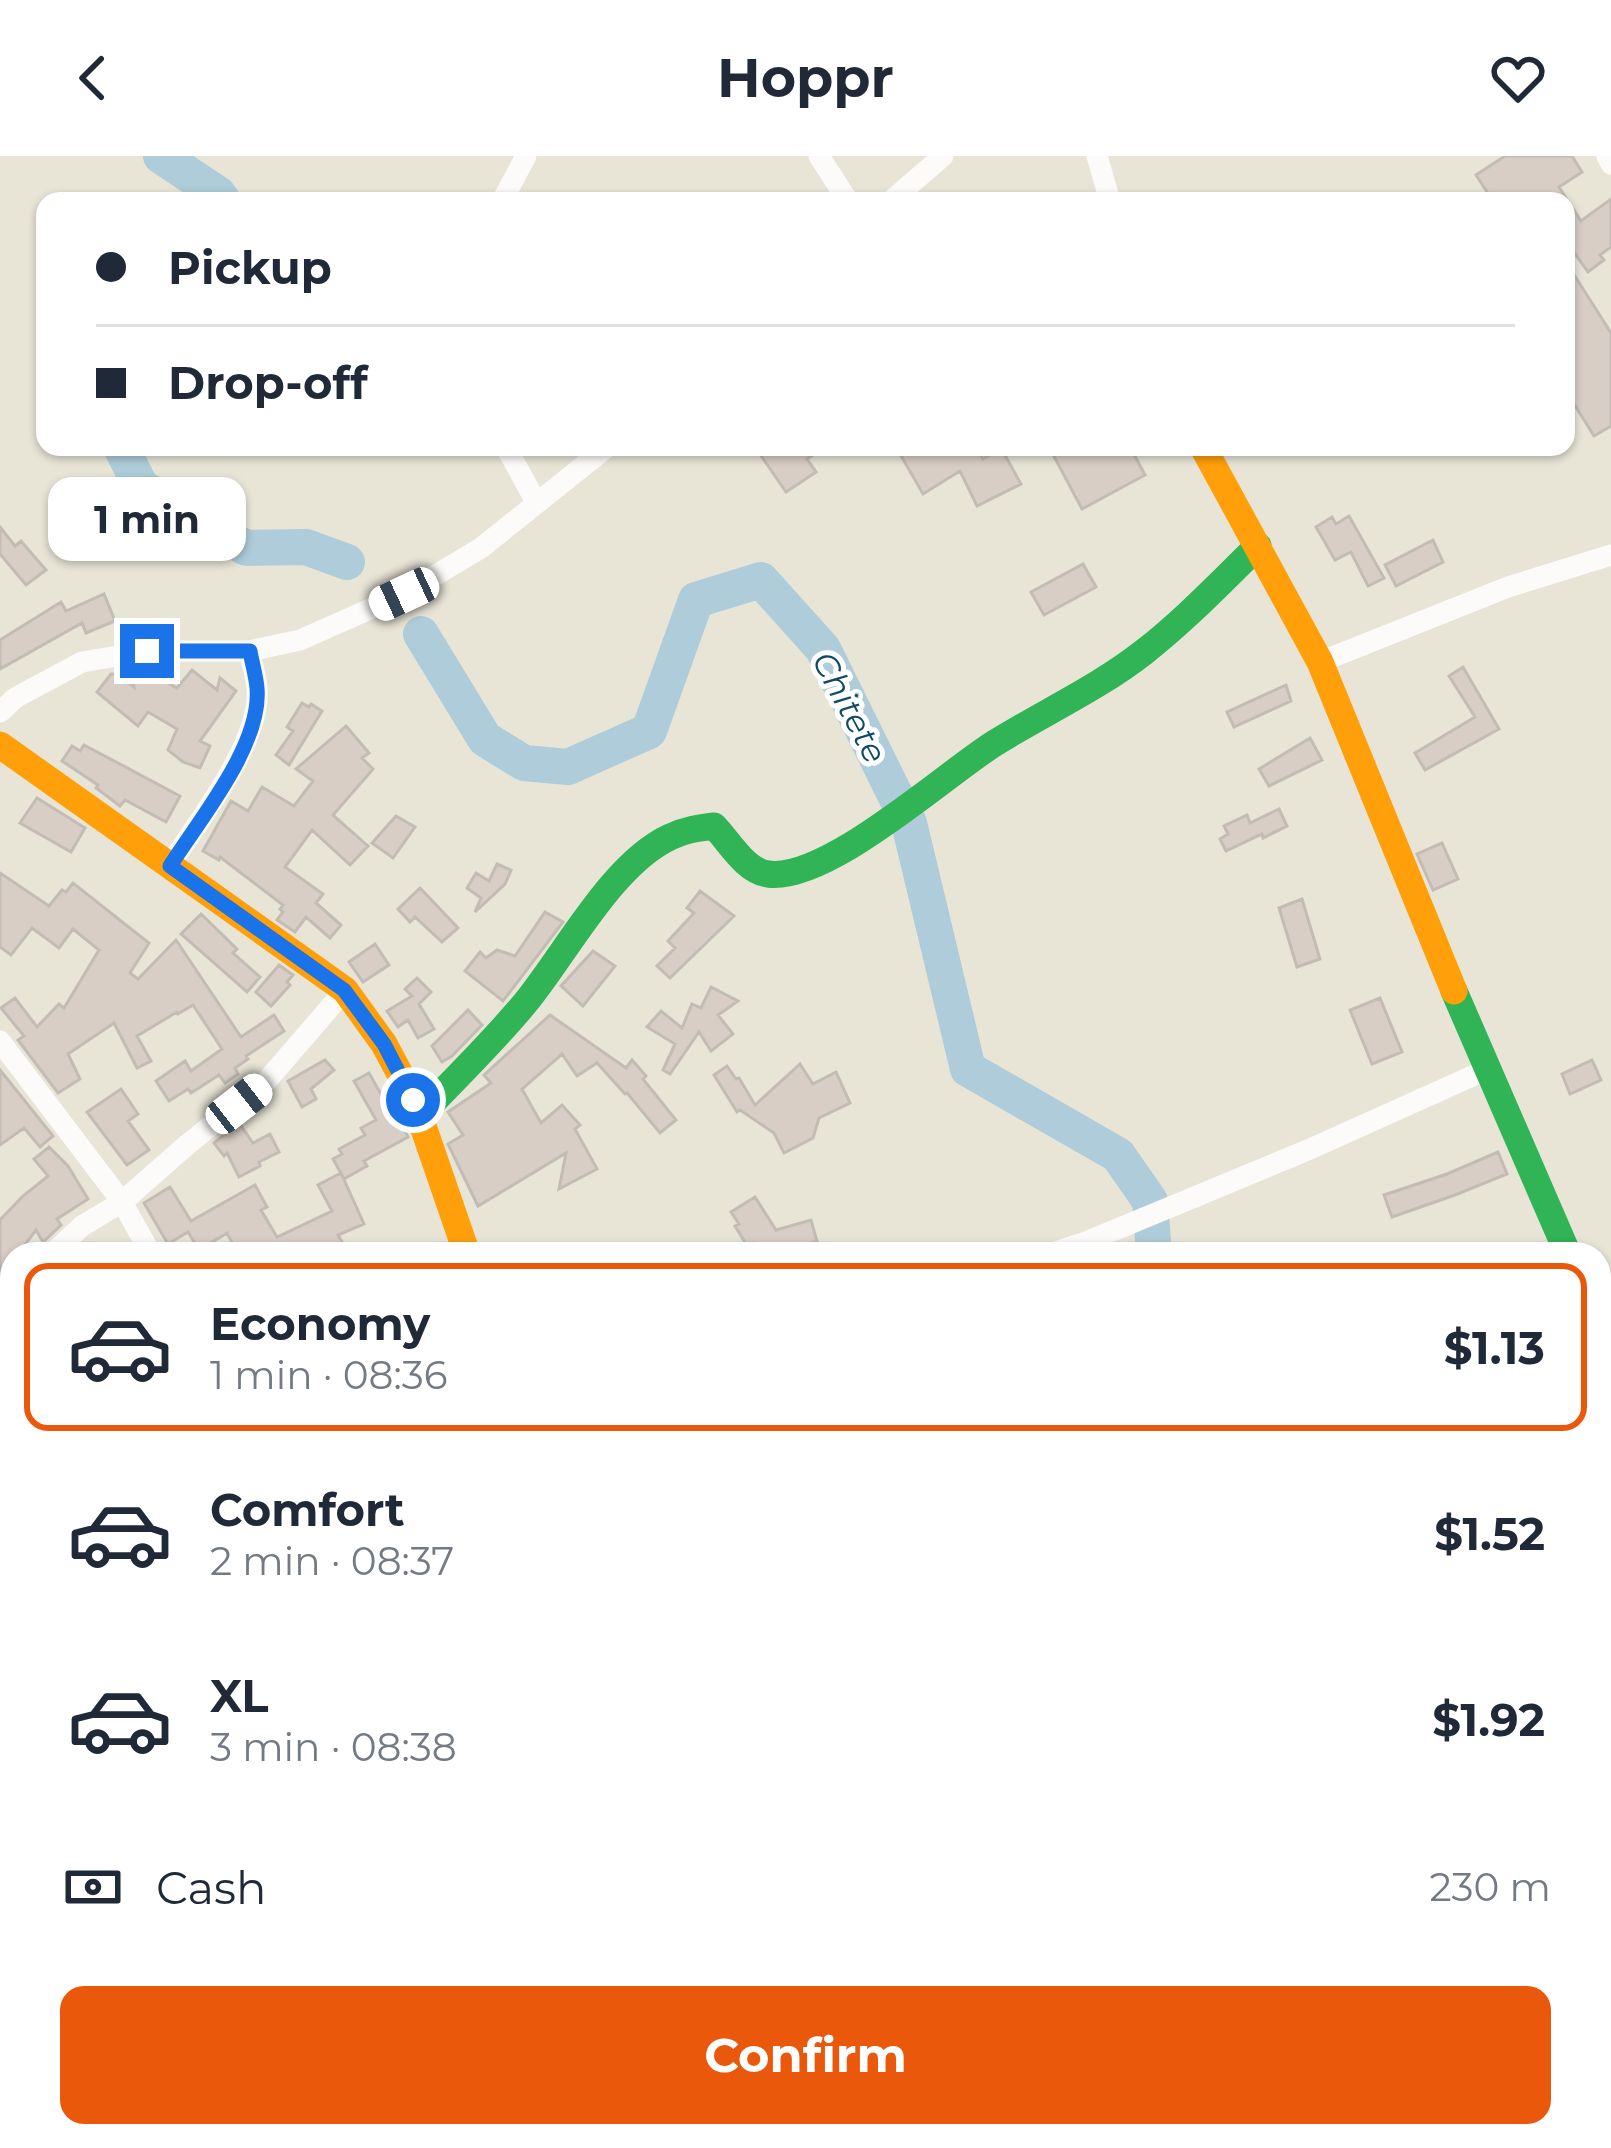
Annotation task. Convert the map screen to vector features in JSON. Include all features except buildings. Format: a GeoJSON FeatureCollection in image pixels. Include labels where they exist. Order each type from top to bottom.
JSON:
{"type":"FeatureCollection","features":[{"type":"Feature","properties":{"kind":"street"},"geometry":{"type":"LineString","coordinates":[[507,192],[526,156]]}},
{"type":"Feature","properties":{"kind":"street"},"geometry":{"type":"LineString","coordinates":[[820,156],[842,192]]}},
{"type":"Feature","properties":{"kind":"street"},"geometry":{"type":"LineString","coordinates":[[902,192],[943,156]]}},
{"type":"Feature","properties":{"kind":"street"},"geometry":{"type":"LineString","coordinates":[[1097,156],[1107,192]]}},
{"type":"Feature","properties":{"kind":"street"},"geometry":{"type":"LineString","coordinates":[[511,456],[536,502]]}},
{"type":"Feature","properties":{"kind":"street"},"geometry":{"type":"LineString","coordinates":[[0,712],[15,698],[82,662],[147,651],[250,651],[300,640],[404,594],[481,548],[595,456]]}},
{"type":"Feature","properties":{"kind":"street"},"geometry":{"type":"LineString","coordinates":[[1208,456],[1320,662],[1563,1242]]}},
{"type":"Feature","properties":{"kind":"street"},"geometry":{"type":"LineString","coordinates":[[419,1116],[510,1021],[612,884],[667,839],[694,826],[714,826],[752,867],[770,875],[801,870],[849,846],[991,745],[1112,676],[1158,641],[1258,546]]}},
{"type":"Feature","properties":{"kind":"street"},"geometry":{"type":"LineString","coordinates":[[1320,662],[1508,587],[1611,555]]}},
{"type":"Feature","properties":{"kind":"street"},"geometry":{"type":"LineString","coordinates":[[170,866],[231,771],[253,724],[258,692],[250,651]]}},
{"type":"Feature","properties":{"kind":"street"},"geometry":{"type":"LineString","coordinates":[[0,745],[344,990],[384,1044],[419,1116],[463,1242]]}},
{"type":"Feature","properties":{"kind":"street"},"geometry":{"type":"LineString","coordinates":[[65,1242],[122,1202],[264,1084],[344,990]]}},
{"type":"Feature","properties":{"kind":"street"},"geometry":{"type":"LineString","coordinates":[[0,1041],[122,1202],[144,1242]]}},
{"type":"Feature","properties":{"kind":"street"},"geometry":{"type":"LineString","coordinates":[[1086,1242],[1488,1069]]}},
{"type":"Feature","properties":{"kind":"waterway","name":"Chitete"},"geometry":{"type":"LineString","coordinates":[[161,156],[215,192]]}},
{"type":"Feature","properties":{"kind":"waterway","name":"Chitete"},"geometry":{"type":"LineString","coordinates":[[126,456],[141,487],[246,548],[306,547],[347,562]]}},
{"type":"Feature","properties":{"kind":"waterway","name":"Chitete"},"geometry":{"type":"LineString","coordinates":[[421,634],[485,739],[524,763],[568,767],[649,731],[696,600],[761,580],[823,649],[909,823],[968,1069],[1118,1155],[1150,1201],[1153,1242]]}},
{"type":"Feature","properties":{"kind":"traffic: fast"},"geometry":{"type":"LineString","coordinates":[[419,1116],[513,1017],[609,888],[649,850],[670,837],[714,826],[760,872],[793,872],[821,861],[884,824],[995,743],[1126,665],[1174,627],[1258,546]]}},
{"type":"Feature","properties":{"kind":"traffic: fast"},"geometry":{"type":"LineString","coordinates":[[1454,991],[1563,1242]]}},
{"type":"Feature","properties":{"kind":"traffic: slow"},"geometry":{"type":"LineString","coordinates":[[1208,456],[1320,662],[1454,991]]}},
{"type":"Feature","properties":{"kind":"traffic: slow"},"geometry":{"type":"LineString","coordinates":[[0,745],[345,990],[384,1044],[414,1100],[463,1242]]}},
{"type":"Feature","properties":{"kind":"route"},"geometry":{"type":"LineString","coordinates":[[147,651],[250,651],[258,692],[253,724],[231,771],[170,866],[344,990],[384,1044],[413,1100]]}}]}
